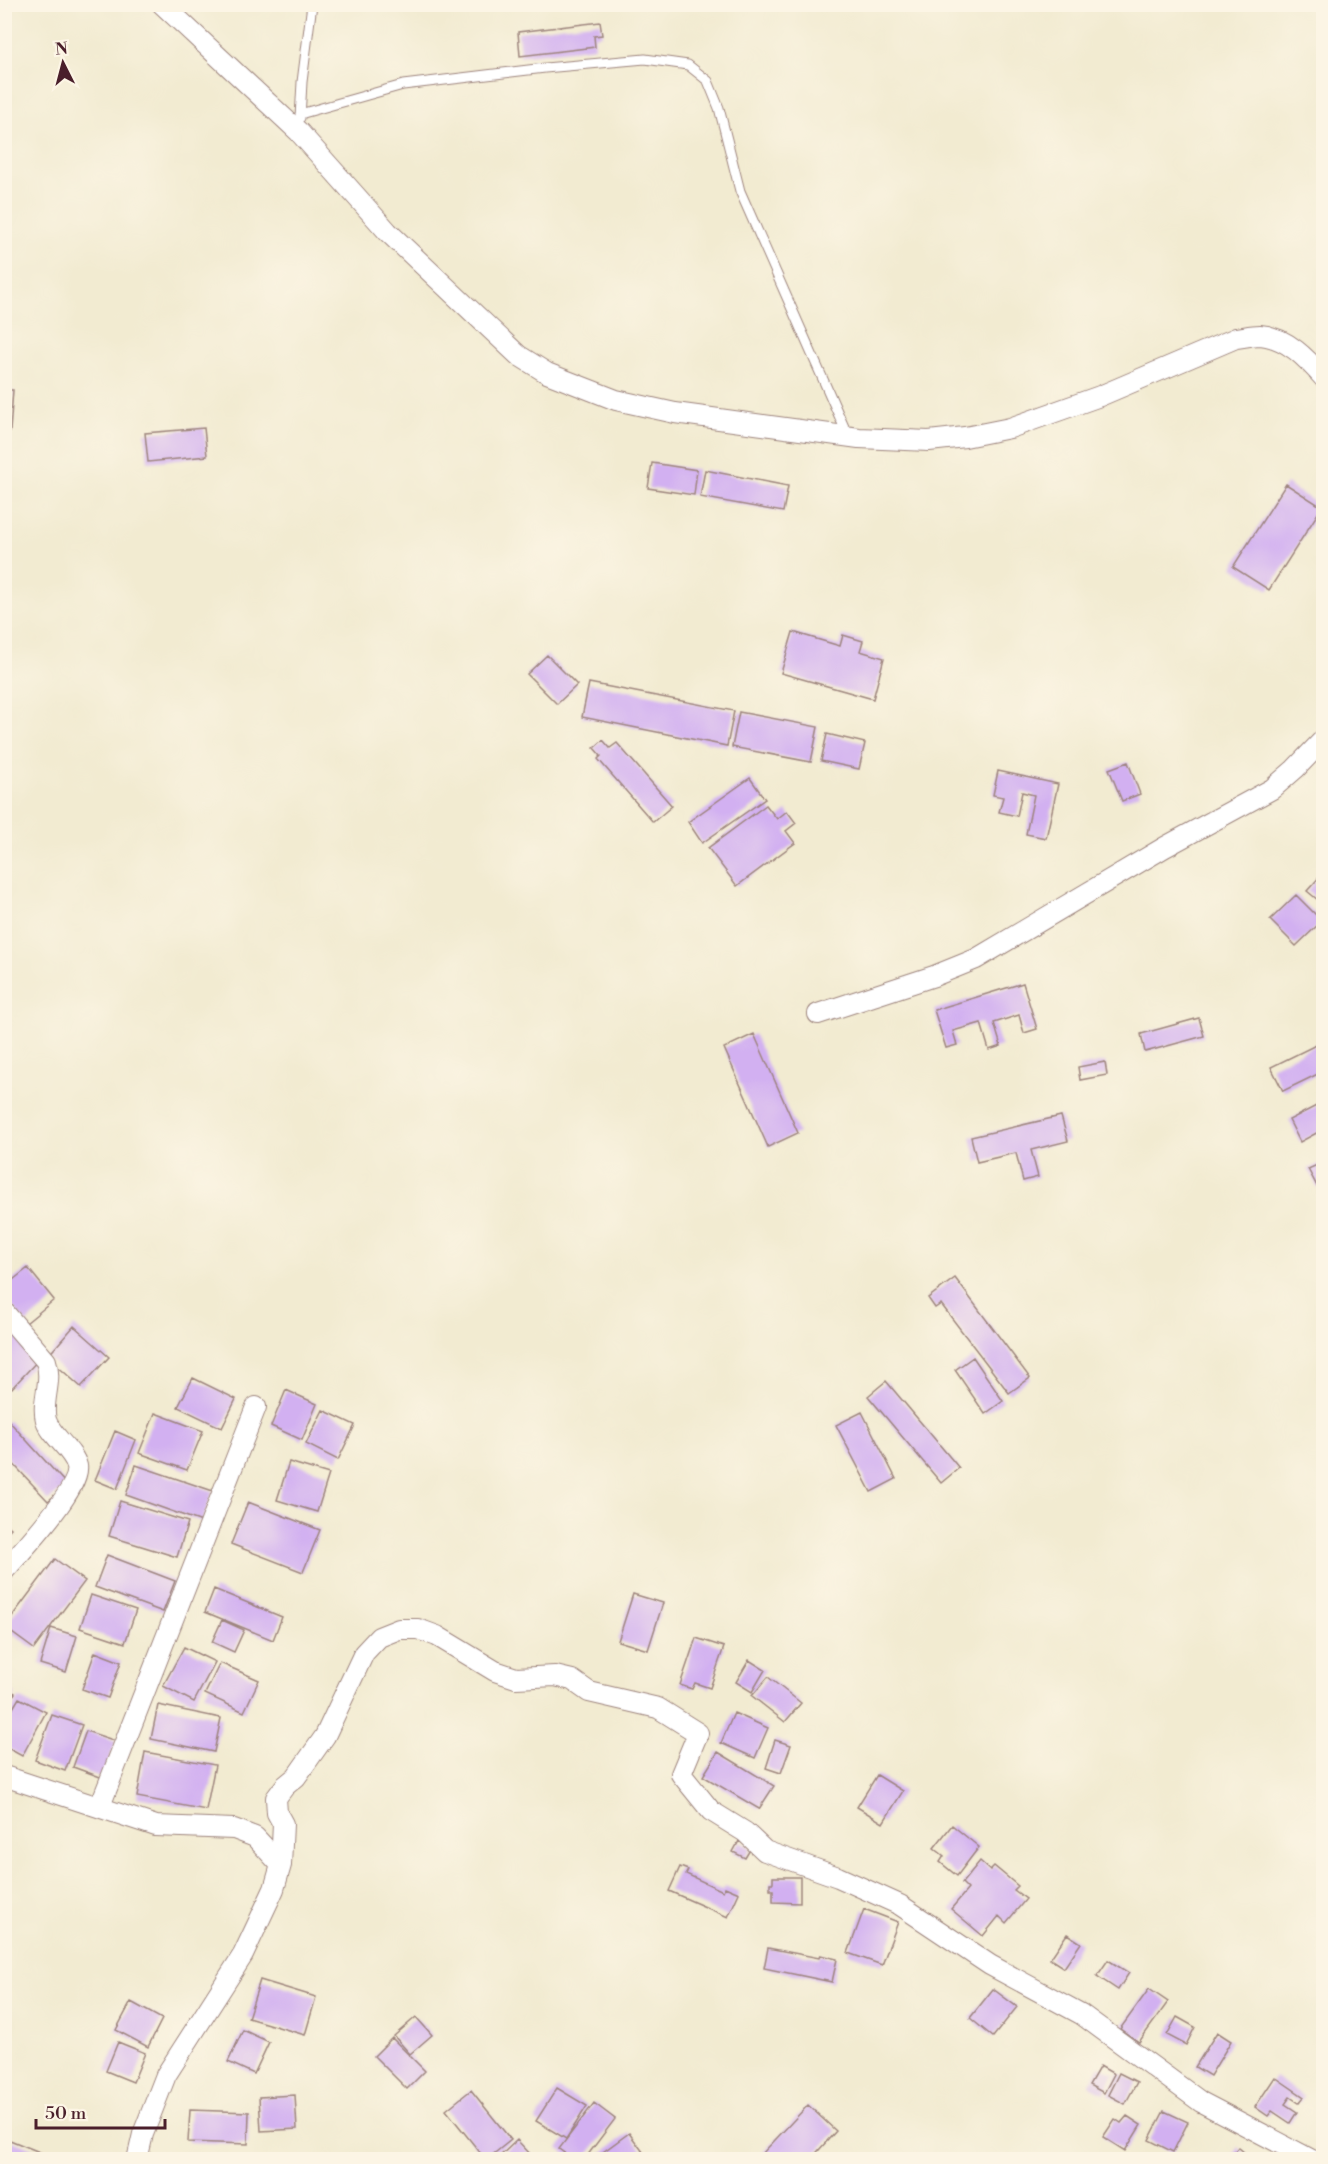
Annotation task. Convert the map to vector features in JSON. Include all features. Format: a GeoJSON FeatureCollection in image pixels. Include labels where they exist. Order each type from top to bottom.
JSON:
{"type":"FeatureCollection","features":[{"type":"Feature","properties":{"kind":"street"},"geometry":{"type":"LineString","coordinates":[[162,4],[300,123],[388,232],[518,355],[548,373],[616,400],[675,413],[848,437],[929,441],[1001,430],[1100,396],[1236,338],[1260,335],[1279,339],[1303,356],[1323,378]]}},
{"type":"Feature","properties":{"kind":"street"},"geometry":{"type":"LineString","coordinates":[[818,1014],[934,976],[976,959],[1165,847],[1272,789],[1295,769],[1323,739]]}},
{"type":"Feature","properties":{"kind":"street"},"geometry":{"type":"LineString","coordinates":[[4,1312],[46,1361],[50,1371],[46,1420],[77,1466],[76,1478],[56,1510],[4,1571]]}},
{"type":"Feature","properties":{"kind":"street"},"geometry":{"type":"LineString","coordinates":[[100,1806],[256,1407]]}},
{"type":"Feature","properties":{"kind":"street"},"geometry":{"type":"LineString","coordinates":[[137,2160],[166,2075],[243,1955],[274,1889],[281,1864],[283,1824],[277,1813],[276,1798],[296,1777],[325,1736],[364,1653],[379,1637],[399,1629],[418,1629],[437,1636],[495,1671],[516,1678],[555,1676],[572,1680],[589,1692],[658,1708],[698,1733],[681,1773],[711,1811],[745,1832],[765,1851],[838,1877],[900,1905],[990,1965],[1081,2014],[1201,2102],[1312,2160]]}},
{"type":"Feature","properties":{"kind":"street"},"geometry":{"type":"LineString","coordinates":[[4,1776],[156,1826],[234,1829],[255,1837],[281,1864]]}},
{"type":"Feature","properties":{"kind":"lane"},"geometry":{"type":"LineString","coordinates":[[312,4],[302,82],[300,123],[403,85],[545,68],[645,59],[688,65],[708,81],[719,108],[740,190],[848,437]]}},
{"type":"Feature","properties":{"kind":"building"},"geometry":{"type":"Polygon","coordinates":[[[600,22],[602,35],[594,36],[595,47],[520,56],[518,32],[600,22]]]}},
{"type":"Feature","properties":{"kind":"building"},"geometry":{"type":"Polygon","coordinates":[[[4,390],[13,390],[10,431],[4,431],[4,390]]]}},
{"type":"Feature","properties":{"kind":"building"},"geometry":{"type":"Polygon","coordinates":[[[204,428],[207,456],[148,462],[145,433],[204,428]]]}},
{"type":"Feature","properties":{"kind":"building"},"geometry":{"type":"Polygon","coordinates":[[[652,463],[697,470],[694,495],[648,488],[652,463]]]}},
{"type":"Feature","properties":{"kind":"building"},"geometry":{"type":"Polygon","coordinates":[[[705,470],[788,486],[783,512],[700,497],[705,470]]]}},
{"type":"Feature","properties":{"kind":"building"},"geometry":{"type":"Polygon","coordinates":[[[1286,484],[1322,507],[1269,590],[1233,567],[1286,484]]]}},
{"type":"Feature","properties":{"kind":"building"},"geometry":{"type":"Polygon","coordinates":[[[793,632],[840,646],[843,635],[863,641],[860,651],[884,658],[873,699],[781,673],[793,632]]]}},
{"type":"Feature","properties":{"kind":"building"},"geometry":{"type":"Polygon","coordinates":[[[547,655],[577,685],[557,704],[527,674],[547,655]]]}},
{"type":"Feature","properties":{"kind":"building"},"geometry":{"type":"Polygon","coordinates":[[[589,683],[734,711],[727,746],[582,717],[589,683]]]}},
{"type":"Feature","properties":{"kind":"building"},"geometry":{"type":"Polygon","coordinates":[[[739,712],[818,727],[811,762],[732,747],[739,712]]]}},
{"type":"Feature","properties":{"kind":"building"},"geometry":{"type":"Polygon","coordinates":[[[827,734],[865,743],[859,769],[821,761],[827,734]]]}},
{"type":"Feature","properties":{"kind":"building"},"geometry":{"type":"Polygon","coordinates":[[[603,740],[610,748],[617,743],[672,806],[653,822],[598,759],[601,756],[594,748],[603,740]]]}},
{"type":"Feature","properties":{"kind":"building"},"geometry":{"type":"Polygon","coordinates":[[[1128,762],[1140,794],[1122,801],[1109,769],[1128,762]]]}},
{"type":"Feature","properties":{"kind":"building"},"geometry":{"type":"Polygon","coordinates":[[[998,771],[1058,784],[1046,838],[1026,834],[1034,795],[1022,792],[1017,816],[999,812],[1003,797],[993,795],[998,771]]]}},
{"type":"Feature","properties":{"kind":"building"},"geometry":{"type":"Polygon","coordinates":[[[750,778],[765,799],[702,843],[688,822],[750,778]]]}},
{"type":"Feature","properties":{"kind":"building"},"geometry":{"type":"Polygon","coordinates":[[[766,805],[777,819],[787,811],[796,823],[786,831],[795,843],[737,886],[708,848],[766,805]]]}},
{"type":"Feature","properties":{"kind":"building"},"geometry":{"type":"Polygon","coordinates":[[[1324,872],[1324,905],[1307,891],[1324,872]]]}},
{"type":"Feature","properties":{"kind":"building"},"geometry":{"type":"Polygon","coordinates":[[[1296,895],[1322,921],[1296,946],[1270,920],[1296,895]]]}},
{"type":"Feature","properties":{"kind":"building"},"geometry":{"type":"Polygon","coordinates":[[[1023,983],[1037,1029],[1024,1033],[1019,1015],[994,1023],[1001,1046],[989,1050],[981,1023],[953,1031],[957,1045],[946,1048],[934,1010],[1023,983]]]}},
{"type":"Feature","properties":{"kind":"building"},"geometry":{"type":"Polygon","coordinates":[[[1199,1018],[1204,1036],[1145,1052],[1141,1034],[1199,1018]]]}},
{"type":"Feature","properties":{"kind":"building"},"geometry":{"type":"Polygon","coordinates":[[[754,1034],[798,1133],[768,1147],[724,1048],[754,1034]]]}},
{"type":"Feature","properties":{"kind":"building"},"geometry":{"type":"Polygon","coordinates":[[[1324,1041],[1324,1071],[1283,1091],[1271,1067],[1324,1041]]]}},
{"type":"Feature","properties":{"kind":"building"},"geometry":{"type":"Polygon","coordinates":[[[1105,1062],[1107,1075],[1080,1080],[1078,1067],[1105,1062]]]}},
{"type":"Feature","properties":{"kind":"building"},"geometry":{"type":"Polygon","coordinates":[[[1324,1102],[1324,1129],[1300,1142],[1289,1120],[1324,1102]]]}},
{"type":"Feature","properties":{"kind":"building"},"geometry":{"type":"Polygon","coordinates":[[[1061,1116],[1068,1141],[1031,1150],[1038,1177],[1023,1181],[1016,1153],[977,1162],[971,1137],[1061,1116]]]}},
{"type":"Feature","properties":{"kind":"building"},"geometry":{"type":"Polygon","coordinates":[[[1324,1162],[1324,1186],[1318,1188],[1308,1169],[1324,1162]]]}},
{"type":"Feature","properties":{"kind":"building"},"geometry":{"type":"Polygon","coordinates":[[[28,1268],[54,1300],[26,1323],[4,1296],[4,1287],[28,1268]]]}},
{"type":"Feature","properties":{"kind":"building"},"geometry":{"type":"Polygon","coordinates":[[[955,1278],[1030,1378],[1009,1393],[941,1304],[935,1308],[928,1298],[955,1278]]]}},
{"type":"Feature","properties":{"kind":"building"},"geometry":{"type":"Polygon","coordinates":[[[4,1324],[41,1357],[12,1388],[4,1381],[4,1324]]]}},
{"type":"Feature","properties":{"kind":"building"},"geometry":{"type":"Polygon","coordinates":[[[74,1326],[109,1357],[81,1387],[47,1357],[74,1326]]]}},
{"type":"Feature","properties":{"kind":"building"},"geometry":{"type":"Polygon","coordinates":[[[973,1357],[1003,1401],[985,1414],[955,1370],[973,1357]]]}},
{"type":"Feature","properties":{"kind":"building"},"geometry":{"type":"Polygon","coordinates":[[[193,1378],[236,1399],[222,1428],[178,1407],[193,1378]]]}},
{"type":"Feature","properties":{"kind":"building"},"geometry":{"type":"Polygon","coordinates":[[[886,1381],[959,1468],[941,1483],[868,1396],[886,1381]]]}},
{"type":"Feature","properties":{"kind":"building"},"geometry":{"type":"Polygon","coordinates":[[[286,1390],[317,1404],[302,1440],[271,1426],[286,1390]]]}},
{"type":"Feature","properties":{"kind":"building"},"geometry":{"type":"Polygon","coordinates":[[[323,1410],[355,1425],[338,1460],[306,1444],[323,1410]]]}},
{"type":"Feature","properties":{"kind":"building"},"geometry":{"type":"Polygon","coordinates":[[[862,1412],[896,1479],[871,1492],[836,1425],[862,1412]]]}},
{"type":"Feature","properties":{"kind":"building"},"geometry":{"type":"Polygon","coordinates":[[[155,1413],[203,1431],[187,1470],[139,1453],[155,1413]]]}},
{"type":"Feature","properties":{"kind":"building"},"geometry":{"type":"Polygon","coordinates":[[[9,1421],[67,1485],[48,1501],[4,1454],[4,1424],[9,1421]]]}},
{"type":"Feature","properties":{"kind":"building"},"geometry":{"type":"Polygon","coordinates":[[[115,1431],[136,1440],[117,1489],[95,1480],[115,1431]]]}},
{"type":"Feature","properties":{"kind":"building"},"geometry":{"type":"Polygon","coordinates":[[[289,1462],[329,1474],[317,1512],[277,1500],[289,1462]]]}},
{"type":"Feature","properties":{"kind":"building"},"geometry":{"type":"Polygon","coordinates":[[[136,1465],[213,1491],[202,1522],[126,1495],[136,1465]]]}},
{"type":"Feature","properties":{"kind":"building"},"geometry":{"type":"Polygon","coordinates":[[[120,1501],[188,1522],[177,1557],[109,1536],[120,1501]]]}},
{"type":"Feature","properties":{"kind":"building"},"geometry":{"type":"Polygon","coordinates":[[[248,1502],[320,1530],[303,1572],[231,1544],[248,1502]]]}},
{"type":"Feature","properties":{"kind":"building"},"geometry":{"type":"Polygon","coordinates":[[[4,1522],[11,1528],[4,1535],[4,1522]]]}},
{"type":"Feature","properties":{"kind":"building"},"geometry":{"type":"Polygon","coordinates":[[[107,1555],[175,1581],[163,1612],[95,1587],[107,1555]]]}},
{"type":"Feature","properties":{"kind":"building"},"geometry":{"type":"Polygon","coordinates":[[[55,1559],[85,1581],[34,1649],[4,1627],[55,1559]]]}},
{"type":"Feature","properties":{"kind":"building"},"geometry":{"type":"Polygon","coordinates":[[[214,1589],[282,1617],[273,1640],[205,1612],[214,1589]]]}},
{"type":"Feature","properties":{"kind":"building"},"geometry":{"type":"Polygon","coordinates":[[[633,1594],[663,1603],[648,1650],[618,1641],[633,1594]]]}},
{"type":"Feature","properties":{"kind":"building"},"geometry":{"type":"Polygon","coordinates":[[[91,1595],[136,1610],[125,1643],[80,1628],[91,1595]]]}},
{"type":"Feature","properties":{"kind":"building"},"geometry":{"type":"Polygon","coordinates":[[[222,1620],[244,1630],[234,1652],[212,1642],[222,1620]]]}},
{"type":"Feature","properties":{"kind":"building"},"geometry":{"type":"Polygon","coordinates":[[[51,1628],[77,1636],[66,1672],[40,1664],[51,1628]]]}},
{"type":"Feature","properties":{"kind":"building"},"geometry":{"type":"Polygon","coordinates":[[[696,1638],[724,1647],[710,1688],[695,1683],[692,1689],[680,1685],[696,1638]]]}},
{"type":"Feature","properties":{"kind":"building"},"geometry":{"type":"Polygon","coordinates":[[[184,1647],[215,1662],[194,1702],[163,1686],[184,1647]]]}},
{"type":"Feature","properties":{"kind":"building"},"geometry":{"type":"Polygon","coordinates":[[[95,1652],[121,1662],[108,1698],[82,1689],[95,1652]]]}},
{"type":"Feature","properties":{"kind":"building"},"geometry":{"type":"Polygon","coordinates":[[[749,1660],[765,1670],[752,1692],[736,1682],[749,1660]]]}},
{"type":"Feature","properties":{"kind":"building"},"geometry":{"type":"Polygon","coordinates":[[[220,1663],[259,1680],[244,1712],[205,1694],[220,1663]]]}},
{"type":"Feature","properties":{"kind":"building"},"geometry":{"type":"Polygon","coordinates":[[[768,1677],[801,1703],[785,1722],[752,1696],[768,1677]]]}},
{"type":"Feature","properties":{"kind":"building"},"geometry":{"type":"Polygon","coordinates":[[[4,1687],[15,1693],[4,1710],[4,1687]]]}},
{"type":"Feature","properties":{"kind":"building"},"geometry":{"type":"Polygon","coordinates":[[[19,1698],[46,1712],[22,1756],[4,1746],[4,1723],[19,1698]]]}},
{"type":"Feature","properties":{"kind":"building"},"geometry":{"type":"Polygon","coordinates":[[[158,1705],[221,1718],[214,1752],[151,1739],[158,1705]]]}},
{"type":"Feature","properties":{"kind":"building"},"geometry":{"type":"Polygon","coordinates":[[[734,1713],[768,1728],[755,1758],[721,1743],[734,1713]]]}},
{"type":"Feature","properties":{"kind":"building"},"geometry":{"type":"Polygon","coordinates":[[[52,1715],[82,1725],[65,1771],[35,1760],[52,1715]]]}},
{"type":"Feature","properties":{"kind":"building"},"geometry":{"type":"Polygon","coordinates":[[[86,1731],[116,1741],[103,1778],[73,1767],[86,1731]]]}},
{"type":"Feature","properties":{"kind":"building"},"geometry":{"type":"Polygon","coordinates":[[[775,1740],[791,1745],[781,1773],[766,1768],[775,1740]]]}},
{"type":"Feature","properties":{"kind":"building"},"geometry":{"type":"Polygon","coordinates":[[[145,1752],[215,1765],[206,1810],[137,1797],[145,1752]]]}},
{"type":"Feature","properties":{"kind":"building"},"geometry":{"type":"Polygon","coordinates":[[[718,1752],[774,1786],[759,1809],[703,1776],[718,1752]]]}},
{"type":"Feature","properties":{"kind":"building"},"geometry":{"type":"Polygon","coordinates":[[[877,1775],[903,1791],[883,1823],[857,1807],[877,1775]]]}},
{"type":"Feature","properties":{"kind":"building"},"geometry":{"type":"Polygon","coordinates":[[[952,1825],[979,1847],[957,1876],[940,1862],[944,1856],[934,1848],[952,1825]]]}},
{"type":"Feature","properties":{"kind":"building"},"geometry":{"type":"Polygon","coordinates":[[[739,1841],[751,1848],[745,1858],[733,1852],[739,1841]]]}},
{"type":"Feature","properties":{"kind":"building"},"geometry":{"type":"Polygon","coordinates":[[[980,1861],[990,1870],[994,1866],[1018,1886],[1014,1890],[1026,1899],[1006,1923],[999,1916],[983,1936],[951,1909],[968,1889],[962,1883],[980,1861]]]}},
{"type":"Feature","properties":{"kind":"building"},"geometry":{"type":"Polygon","coordinates":[[[680,1867],[688,1870],[686,1874],[723,1891],[725,1887],[739,1893],[728,1917],[669,1891],[680,1867]]]}},
{"type":"Feature","properties":{"kind":"building"},"geometry":{"type":"Polygon","coordinates":[[[773,1877],[800,1877],[800,1903],[773,1902],[773,1890],[770,1890],[770,1883],[773,1883],[773,1877]]]}},
{"type":"Feature","properties":{"kind":"building"},"geometry":{"type":"Polygon","coordinates":[[[864,1909],[898,1922],[882,1965],[848,1953],[864,1909]]]}},
{"type":"Feature","properties":{"kind":"building"},"geometry":{"type":"Polygon","coordinates":[[[1067,1934],[1081,1943],[1064,1968],[1050,1959],[1067,1934]]]}},
{"type":"Feature","properties":{"kind":"building"},"geometry":{"type":"Polygon","coordinates":[[[768,1948],[819,1958],[820,1955],[837,1959],[832,1982],[764,1968],[768,1948]]]}},
{"type":"Feature","properties":{"kind":"building"},"geometry":{"type":"Polygon","coordinates":[[[1108,1960],[1129,1973],[1118,1990],[1097,1976],[1108,1960]]]}},
{"type":"Feature","properties":{"kind":"building"},"geometry":{"type":"Polygon","coordinates":[[[260,1980],[316,1997],[305,2035],[248,2018],[260,1980]]]}},
{"type":"Feature","properties":{"kind":"building"},"geometry":{"type":"Polygon","coordinates":[[[993,1989],[1017,2007],[993,2037],[970,2018],[993,1989]]]}},
{"type":"Feature","properties":{"kind":"building"},"geometry":{"type":"Polygon","coordinates":[[[1149,1989],[1168,2002],[1139,2042],[1120,2029],[1149,1989]]]}},
{"type":"Feature","properties":{"kind":"building"},"geometry":{"type":"Polygon","coordinates":[[[131,2002],[162,2019],[148,2047],[116,2030],[131,2002]]]}},
{"type":"Feature","properties":{"kind":"building"},"geometry":{"type":"Polygon","coordinates":[[[416,2017],[432,2035],[410,2054],[394,2036],[416,2017]]]}},
{"type":"Feature","properties":{"kind":"building"},"geometry":{"type":"Polygon","coordinates":[[[1177,2017],[1195,2027],[1186,2045],[1167,2035],[1177,2017]]]}},
{"type":"Feature","properties":{"kind":"building"},"geometry":{"type":"Polygon","coordinates":[[[243,2030],[269,2042],[254,2074],[228,2062],[243,2030]]]}},
{"type":"Feature","properties":{"kind":"building"},"geometry":{"type":"Polygon","coordinates":[[[1217,2032],[1231,2041],[1210,2076],[1195,2067],[1217,2032]]]}},
{"type":"Feature","properties":{"kind":"building"},"geometry":{"type":"Polygon","coordinates":[[[392,2038],[425,2071],[407,2089],[374,2056],[392,2038]]]}},
{"type":"Feature","properties":{"kind":"building"},"geometry":{"type":"Polygon","coordinates":[[[118,2042],[145,2053],[133,2082],[106,2071],[118,2042]]]}},
{"type":"Feature","properties":{"kind":"building"},"geometry":{"type":"Polygon","coordinates":[[[1100,2066],[1114,2074],[1104,2093],[1089,2085],[1100,2066]]]}},
{"type":"Feature","properties":{"kind":"building"},"geometry":{"type":"Polygon","coordinates":[[[1119,2073],[1137,2082],[1125,2104],[1108,2095],[1119,2073]]]}},
{"type":"Feature","properties":{"kind":"building"},"geometry":{"type":"Polygon","coordinates":[[[1275,2077],[1304,2097],[1299,2103],[1290,2097],[1285,2104],[1297,2112],[1290,2123],[1272,2111],[1268,2116],[1255,2107],[1275,2077]]]}},
{"type":"Feature","properties":{"kind":"building"},"geometry":{"type":"Polygon","coordinates":[[[557,2088],[587,2106],[566,2139],[536,2121],[557,2088]]]}},
{"type":"Feature","properties":{"kind":"building"},"geometry":{"type":"Polygon","coordinates":[[[471,2090],[511,2140],[486,2160],[446,2110],[471,2090]]]}},
{"type":"Feature","properties":{"kind":"building"},"geometry":{"type":"Polygon","coordinates":[[[295,2095],[297,2129],[261,2131],[259,2097],[295,2095]]]}},
{"type":"Feature","properties":{"kind":"building"},"geometry":{"type":"Polygon","coordinates":[[[594,2103],[615,2119],[584,2160],[574,2160],[559,2149],[594,2103]]]}},
{"type":"Feature","properties":{"kind":"building"},"geometry":{"type":"Polygon","coordinates":[[[808,2105],[836,2131],[810,2160],[761,2160],[759,2157],[808,2105]]]}},
{"type":"Feature","properties":{"kind":"building"},"geometry":{"type":"Polygon","coordinates":[[[190,2110],[249,2112],[248,2144],[188,2142],[190,2110]]]}},
{"type":"Feature","properties":{"kind":"building"},"geometry":{"type":"Polygon","coordinates":[[[1164,2111],[1188,2122],[1173,2152],[1149,2140],[1164,2111]]]}},
{"type":"Feature","properties":{"kind":"building"},"geometry":{"type":"Polygon","coordinates":[[[1127,2116],[1141,2125],[1125,2151],[1103,2137],[1115,2119],[1121,2123],[1127,2116]]]}},
{"type":"Feature","properties":{"kind":"building"},"geometry":{"type":"Polygon","coordinates":[[[629,2133],[649,2160],[603,2160],[599,2155],[629,2133]]]}},
{"type":"Feature","properties":{"kind":"building"},"geometry":{"type":"Polygon","coordinates":[[[5,2138],[42,2153],[40,2160],[4,2160],[5,2138]]]}},
{"type":"Feature","properties":{"kind":"building"},"geometry":{"type":"Polygon","coordinates":[[[517,2140],[533,2157],[530,2160],[496,2160],[517,2140]]]}},
{"type":"Feature","properties":{"kind":"building"},"geometry":{"type":"Polygon","coordinates":[[[1238,2147],[1253,2160],[1228,2160],[1238,2147]]]}}]}
